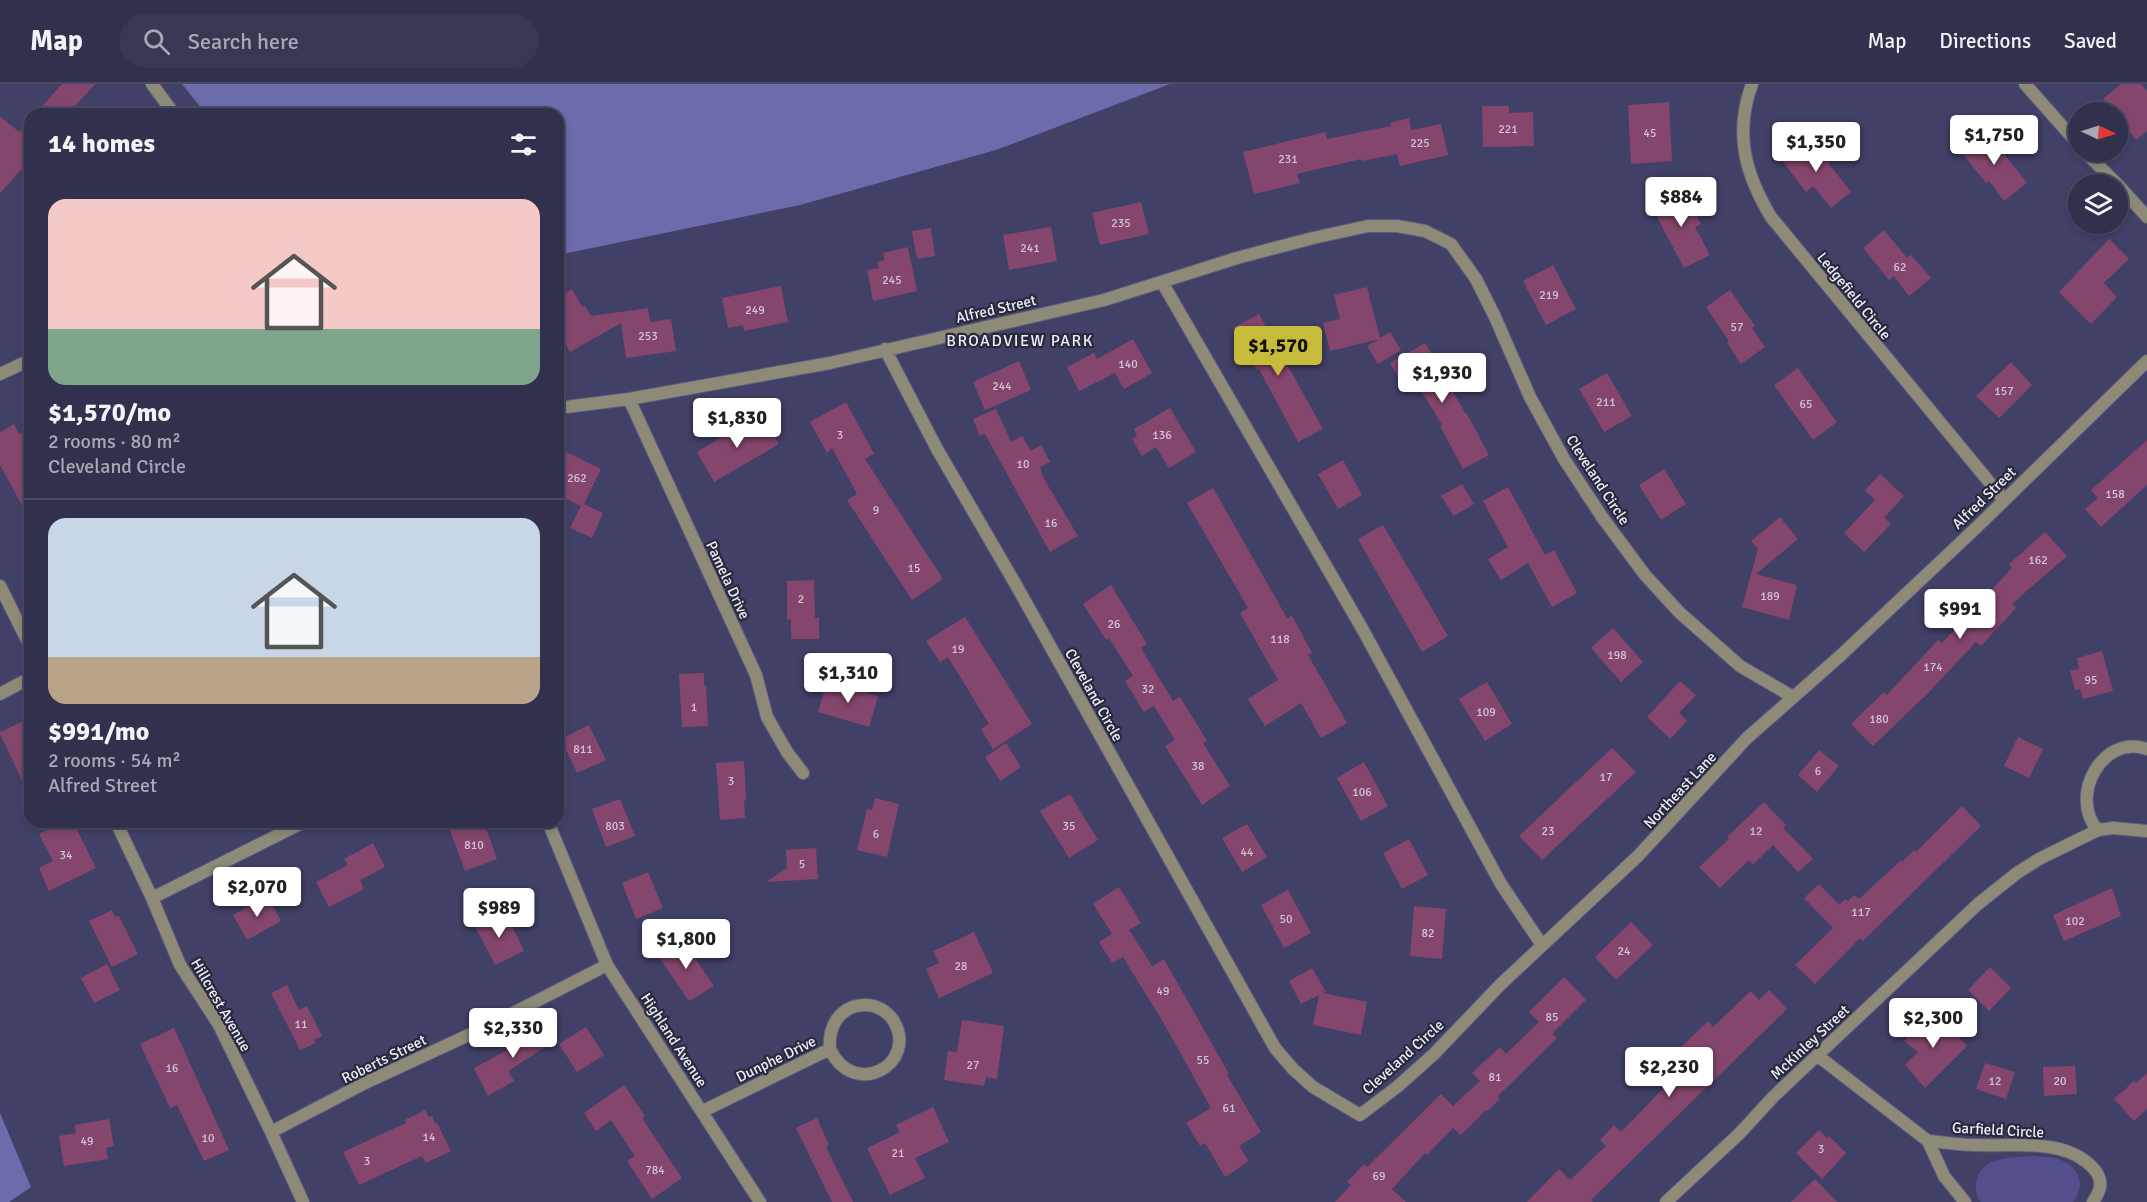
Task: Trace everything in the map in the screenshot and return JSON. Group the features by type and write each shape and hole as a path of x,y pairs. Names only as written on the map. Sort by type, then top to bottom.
{"street":[{"path":"152,84 170,108"},
{"name":"Ledgefield Circle","path":"1752,84 1745,107 1742,129 1745,152 1750,175 1771,218 2004,501"},
{"path":"2025,84 2068,133"},
{"path":"2095,162 2107,174"},
{"path":"2128,196 2147,217"},
{"name":"Alfred Street","path":"564,407 629,399 830,363 1104,300 1237,258 1368,226 1397,226 1425,231 1434,236"},
{"name":"Cleveland Circle","path":"1434,236 1450,244 1476,279 1530,397 1564,459 1602,517 1645,575 1679,612 1740,666 1793,697"},
{"path":"1162,282 1363,630 1501,884 1542,945"},
{"name":"Cleveland Circle","path":"885,349 937,449 1016,585 1261,1025 1275,1048 1307,1081 1360,1115 1397,1087 1434,1054 1542,945"},
{"name":"Alfred Street","path":"1840,656 2004,501 2147,361"},
{"path":"0,374 24,363"},
{"name":"Pamela Drive","path":"629,399 756,675 767,717 787,752 802,772"},
{"path":"0,586 24,633"},
{"name":"Northeast Lane","path":"1542,945 1638,856 1747,738 1840,656"},
{"path":"0,694 24,681"},
{"path":"2098,830 2089,817 2086,798 2091,779 2114,750 2131,747 2147,749"},
{"name":"Hillcrest Avenue","path":"119,828 180,965 219,1025 303,1202"},
{"path":"152,898 292,828"},
{"name":"Highland Avenue","path":"550,828 607,965 760,1202"},
{"name":"McKinley Street","path":"1666,1202 1977,904 2039,859 2098,830 2113,828 2147,831"},
{"name":"Roberts Street","path":"271,1132 365,1083 486,1027 607,965"},
{"name":"Dunphe Drive","path":"858,1005 881,1008 896,1025 899,1036 894,1059 886,1067 876,1072 865,1075 853,1073 843,1068 830,1049 829,1037 832,1026 838,1016 847,1009 858,1005"},
{"name":"Dunphe Drive","path":"703,1111 830,1049"},
{"path":"1818,1056 1928,1141 1944,1176 1965,1202"},
{"name":"Garfield Circle","path":"1928,1141 2048,1147 2070,1153 2081,1158 2100,1175 2102,1186 2093,1202"}],"shaded area":[{"path":"182,84 1170,84 996,150 800,205 564,254 564,108 201,108"},
{"path":"0,1113 31,1187 9,1202 0,1202"},
{"path":"2032,1156 2058,1159 2073,1168 2080,1184 2073,1202 1981,1202 1976,1187 1978,1175 1983,1168 1997,1160"}],"building":[{"path":"62,84 95,84 73,108 40,108"},
{"path":"2121,84 2141,84 2147,91 2147,131 2136,140 2128,130 2128,102 2106,102 2103,99"},
{"path":"1669,102 1672,161 1631,164 1628,105"},
{"path":"1482,106 1509,106 1509,113 1533,112 1534,146 1483,147"},
{"path":"0,116 19,132 24,126 24,167 0,193"},
{"path":"1409,118 1411,130 1441,124 1448,155 1400,166 1397,154 1362,161 1361,159 1297,174 1300,183 1254,194 1243,152 1325,132 1327,139 1391,126 1390,123"},
{"path":"1986,131 2027,183 2004,201 1989,181 1986,183 1961,152"},
{"path":"1808,137 1851,192 1831,208 1813,186 1806,192 1781,159"},
{"path":"1683,189 1701,224 1695,227 1710,255 1684,268 1651,206"},
{"path":"1141,202 1149,234 1100,245 1092,213"},
{"path":"1051,227 1057,261 1009,270 1003,235"},
{"path":"931,228 935,256 917,259 912,231"},
{"path":"1884,230 1907,258 1911,255 1931,278 1909,296 1894,276 1889,280 1863,248"},
{"path":"2109,239 2129,259 2104,283 2117,297 2091,324 2059,292"},
{"path":"908,247 917,291 873,301 867,270 879,268 877,262 885,260 883,253"},
{"path":"1553,265 1576,309 1546,325 1523,281"},
{"path":"781,286 788,322 744,331 743,325 728,328 722,298"},
{"path":"1367,287 1380,338 1390,332 1401,350 1378,364 1367,346 1379,339 1330,351 1323,323 1340,319 1334,295"},
{"path":"572,289 582,307 585,306 591,316 648,308 650,322 671,319 676,351 626,358 621,323 570,352 564,342 564,294"},
{"path":"1730,290 1755,326 1752,328 1765,347 1741,364 1727,343 1729,341 1706,307"},
{"path":"1259,314 1323,429 1298,442 1259,369 1257,370 1233,328"},
{"path":"1133,339 1152,373 1124,389 1115,373 1079,391 1067,367 1094,353 1097,359"},
{"path":"1425,343 1489,455 1463,469 1440,426 1442,425 1415,380 1404,387 1390,363"},
{"path":"1019,361 1031,390 985,410 973,382"},
{"path":"2011,362 2032,385 1999,418 1976,396"},
{"path":"1798,368 1837,422 1813,440 1774,385"},
{"path":"1607,373 1632,416 1604,432 1579,389"},
{"path":"846,402 874,454 865,459 943,579 912,600 847,500 857,494 832,448 827,453 810,422"},
{"path":"1170,408 1196,452 1169,468 1156,447 1142,456 1132,439 1137,436 1134,429"},
{"path":"996,409 1011,442 1022,436 1031,451 1041,445 1050,462 1040,467 1044,479 1078,536 1050,552 985,434 980,436 973,419"},
{"path":"765,420 779,444 714,482 697,452 745,423 749,430"},
{"path":"14,424 19,434 24,432 24,509 0,465 0,432"},
{"path":"2147,440 2147,485 2101,527 2085,509 2098,498 2091,490"},
{"path":"566,452 601,469 584,504 603,513 592,538 570,528 581,506 564,498 564,456"},
{"path":"1343,460 1362,495 1338,509 1318,474"},
{"path":"1664,469 1686,504 1661,520 1639,485"},
{"path":"1880,474 1904,496 1884,518 1891,524 1864,552 1844,533 1875,500 1865,490"},
{"path":"1462,484 1474,504 1454,516 1441,496"},
{"path":"1508,487 1545,555 1554,550 1577,593 1552,607 1528,563 1501,580 1488,559 1508,547 1483,501"},
{"path":"1213,488 1287,618 1292,616 1312,653 1308,655 1347,723 1321,738 1301,703 1265,726 1248,699 1278,680 1240,613 1248,608 1187,503"},
{"path":"1780,517 1798,539 1756,574 1797,585 1789,620 1742,607 1758,549 1751,541"},
{"path":"1383,525 1448,636 1422,652 1358,539"},
{"path":"2045,532 2067,556 2012,604 2016,608 1981,646 1976,642 1873,746 1851,724 1884,692 1887,695 1938,640 1942,643 2012,568 2009,564"},
{"path":"814,580 815,618 819,618 819,639 791,639 791,619 787,620 787,581"},
{"path":"1111,585 1147,644 1141,648 1173,701 1180,697 1207,741 1203,743 1230,786 1202,805 1165,746 1175,740 1154,706 1144,712 1125,681 1133,676 1109,638 1106,640 1083,604"},
{"path":"965,617 1032,724 993,749 981,729 989,724 948,657 940,662 926,641"},
{"path":"1613,628 1643,662 1621,682 1591,648"},
{"path":"2102,651 2113,691 2083,699 2080,689 2075,690 2070,671 2079,669 2077,658"},
{"path":"704,673 708,726 682,727 679,674"},
{"path":"1680,681 1696,695 1679,713 1687,721 1670,739 1647,717"},
{"path":"827,682 878,696 869,727 818,712"},
{"path":"1487,682 1512,724 1485,741 1459,699"},
{"path":"24,721 24,784 0,734"},
{"path":"589,725 606,760 577,773 564,745 564,738"},
{"path":"2018,737 2043,749 2029,778 2004,766"},
{"path":"1006,743 1021,767 1000,781 985,757"},
{"path":"1612,748 1636,772 1542,860 1519,836"},
{"path":"1819,750 1839,766 1817,792 1798,775"},
{"path":"744,761 745,818 720,820 716,763"},
{"path":"1364,762 1388,806 1361,821 1337,778"},
{"path":"1070,794 1098,840 1069,858 1040,811"},
{"path":"875,798 899,804 887,857 857,850 867,809 872,810"},
{"path":"620,799 635,836 606,847 592,809"},
{"path":"1764,802 1786,825 1783,828 1813,859 1798,872 1773,845 1753,865 1749,860 1720,888 1699,867"},
{"path":"1962,806 1981,826 1863,941 1860,938 1815,984 1795,965 1833,928 1804,898 1819,884 1839,905 1854,895 1859,899 1901,860 1902,862 1914,850 1916,852"},
{"path":"1247,824 1267,857 1242,872 1222,838"},
{"path":"51,828 76,828 96,868 49,891 39,868 53,861 39,834"},
{"path":"449,828 486,828 497,859 465,871"},
{"path":"1409,839 1428,875 1402,889 1383,853"},
{"path":"373,843 385,867 360,880 364,889 329,907 316,882 348,865 344,859"},
{"path":"816,848 818,879 766,882 787,868 786,850"},
{"path":"648,872 663,908 636,919 622,883"},
{"path":"1119,887 1141,923 1129,930 1152,966 1164,959 1261,1132 1239,1146 1249,1161 1225,1177 1205,1143 1200,1146 1186,1123 1211,1108 1163,1022 1123,957 1112,963 1099,942 1112,934 1093,904"},
{"path":"2112,888 2121,916 2064,941 2053,915"},
{"path":"1288,890 1311,933 1284,948 1261,905"},
{"path":"268,896 281,921 247,940 233,915"},
{"path":"1414,906 1446,909 1442,959 1410,956"},
{"path":"112,910 115,917 119,916 138,954 112,967 89,921"},
{"path":"495,913 503,928 511,924 524,951 495,965 474,924"},
{"path":"1631,922 1653,945 1616,980 1595,957"},
{"path":"974,932 993,973 939,998 926,969 939,963 933,951"},
{"path":"682,939 714,986 689,1001 658,956"},
{"path":"107,964 120,990 94,1003 81,978"},
{"path":"1990,967 2011,988 1989,1011 1968,990"},
{"path":"1312,968 1326,992 1323,993 1367,1002 1361,1035 1313,1025 1319,995 1301,1004 1289,981"},
{"path":"1564,977 1586,1000 1552,1034 1557,1038 1498,1096 1500,1099 1461,1135 1453,1128 1427,1155 1425,1153 1392,1189 1406,1202 1335,1202 1351,1185 1347,1182 1364,1164 1367,1167 1441,1094 1453,1106 1480,1081 1472,1073 1500,1047 1506,1054 1539,1022 1529,1012"},
{"path":"287,985 299,1010 307,1006 322,1036 314,1040 316,1043 300,1050 271,993"},
{"path":"1769,990 1787,1009 1591,1200 1593,1202 1527,1202 1559,1169 1570,1180 1606,1146 1600,1140 1614,1125 1621,1132 1689,1062 1678,1050 1708,1021 1713,1027 1751,991 1759,1000"},
{"path":"1934,1012 1967,1046 1925,1088 1905,1065 1918,1052 1904,1041"},
{"path":"962,1020 1004,1026 997,1079 986,1077 984,1086 944,1080 948,1051 957,1052"},
{"path":"545,1022 556,1040 508,1071 514,1081 488,1096 474,1068 524,1041 522,1037"},
{"path":"586,1027 604,1055 577,1072 559,1044"},
{"path":"174,1028 229,1150 204,1161 177,1105 170,1108 140,1044"},
{"path":"1985,1063 2015,1072 2006,1099 1976,1089"},
{"path":"2075,1066 2077,1094 2044,1096 2043,1067"},
{"path":"2147,1073 2147,1109 2134,1121 2114,1099"},
{"path":"624,1085 645,1116 642,1118 682,1178 652,1199 627,1161 635,1156 611,1120 596,1131 584,1113"},
{"path":"933,1107 949,1142 915,1158 925,1178 890,1195 867,1148 900,1132 896,1125"},
{"path":"425,1110 429,1117 432,1116 435,1124 437,1123 451,1151 426,1163 422,1156 359,1185 343,1152 406,1123 405,1120"},
{"path":"817,1118 829,1145 826,1147 853,1202 832,1202 796,1128"},
{"path":"109,1119 114,1146 106,1148 108,1159 64,1166 59,1136 76,1133 75,1125"},
{"path":"1819,1130 1827,1138 1829,1136 1846,1153 1822,1179 1796,1153"},
{"path":"1815,1179 1837,1202 1791,1202"}],"district":[{"name":"BROADVIEW PARK","path":"1020,341"}]}
